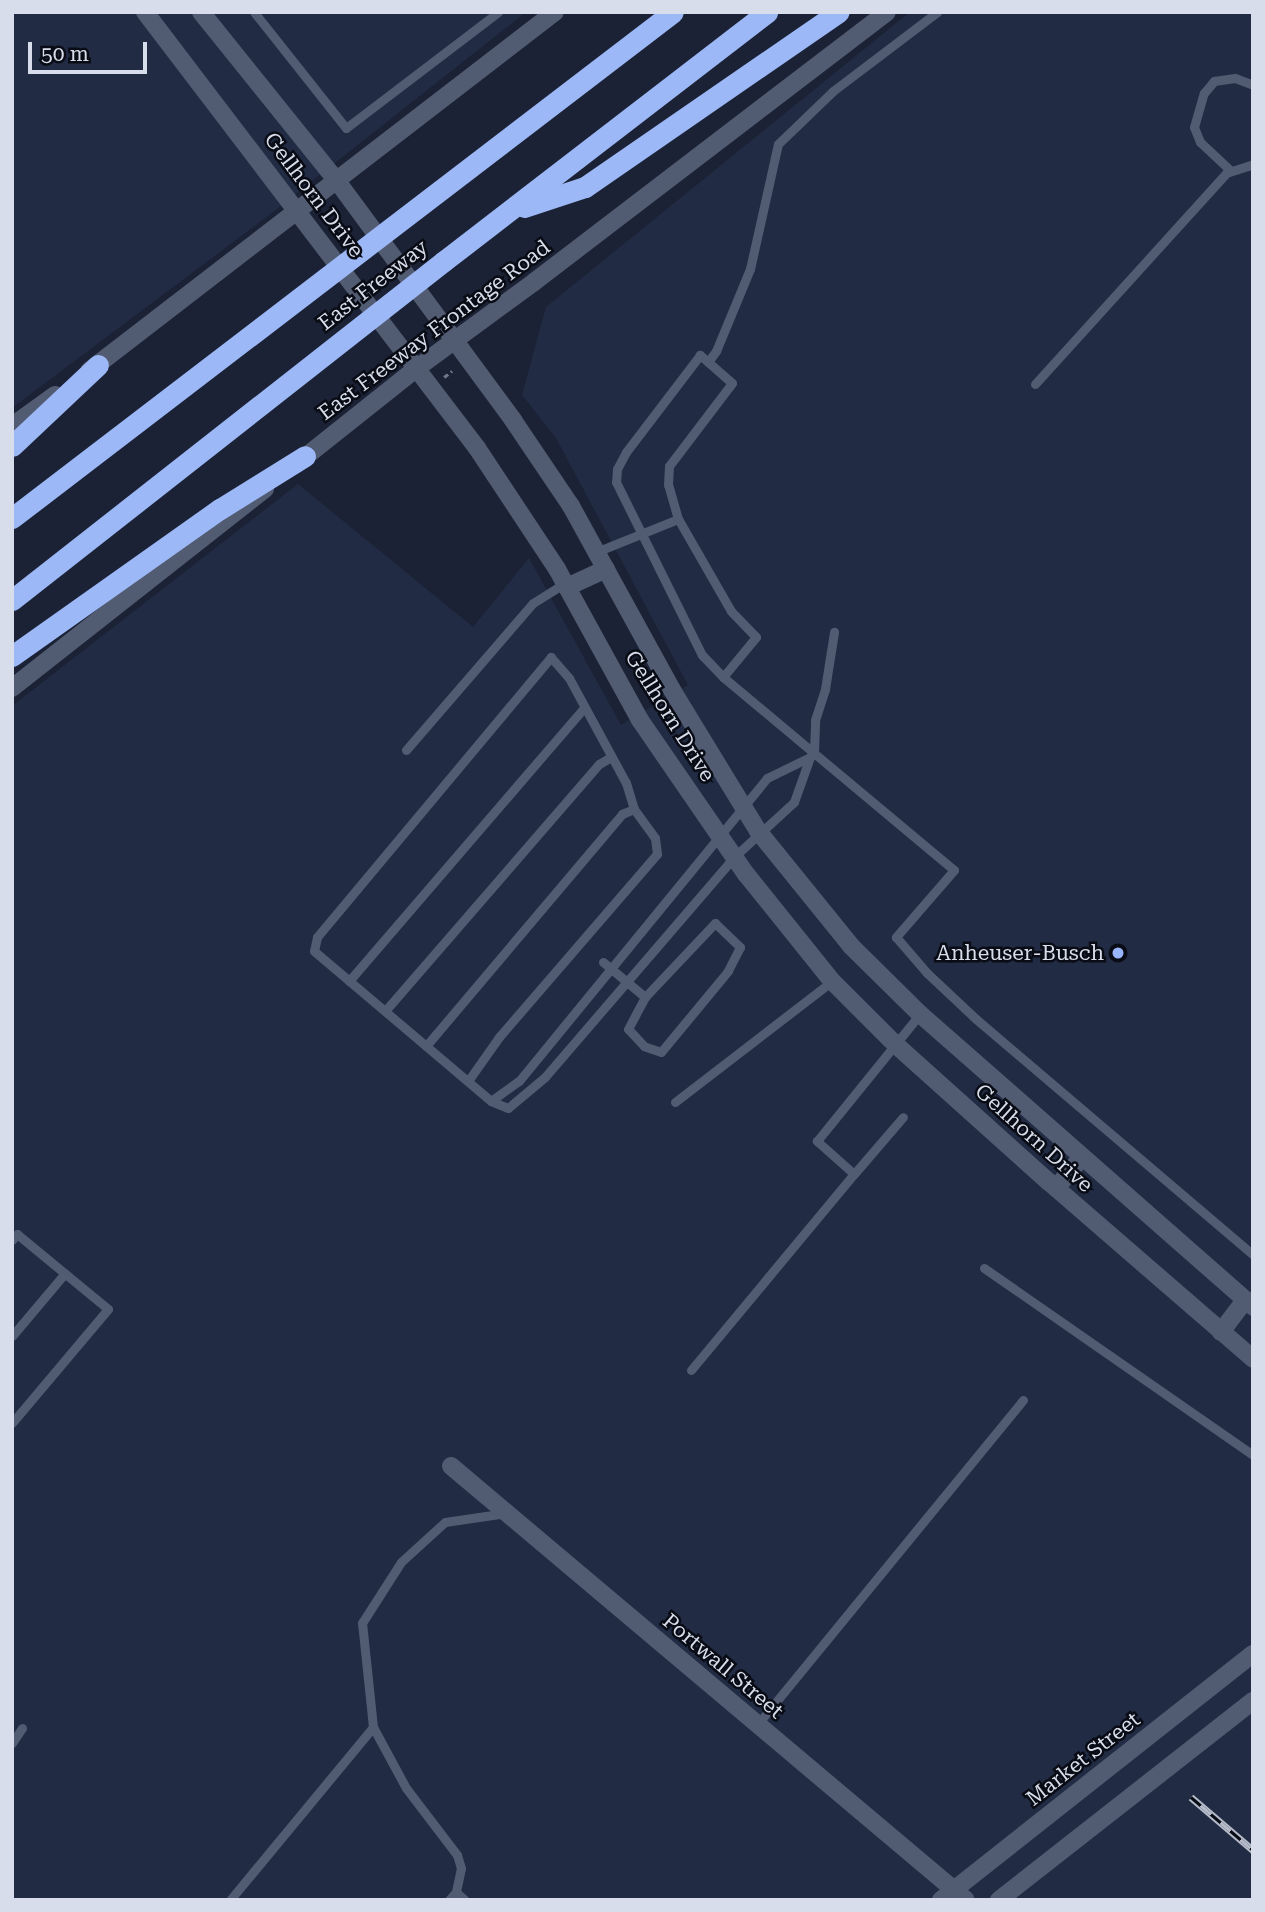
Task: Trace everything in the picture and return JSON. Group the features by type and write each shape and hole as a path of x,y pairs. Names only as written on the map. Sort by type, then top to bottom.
{"highway":[{"path":"577,85 662,12"},
{"name":"East Freeway","path":"12,518 673,12"},
{"name":"East Freeway","path":"12,600 767,12"},
{"path":"508,212 585,187 838,12"},
{"path":"12,446 98,365"},
{"path":"12,656 220,509 305,456"}],"main road":[{"name":"Gellhorn Drive","path":"145,12 477,448 566,585 640,720 734,856 832,981 895,1044 1253,1359"},
{"name":"Gellhorn Drive","path":"201,12 337,181 542,463 571,506 672,690 743,808 758,831 851,946 920,1014 1249,1304"},
{"path":"12,426 98,365 555,12"},
{"name":"East Freeway Frontage Road","path":"12,688 416,368 887,12"},
{"path":"566,585 606,569"},
{"path":"1056,1188 1081,1158"},
{"path":"1221,1332 1249,1304"},
{"name":"Portwall Street","path":"451,1466 757,1725 953,1896"},
{"name":"Market Street","path":"953,1896 1253,1654"},
{"path":"999,1900 1253,1701"}],"lane":[{"path":"254,12 346,128 498,12"},
{"path":"708,362 716,351 750,270 778,144 833,91 937,12"},
{"path":"1231,171 1200,142 1194,127 1204,93 1214,80 1235,78 1253,85"},
{"path":"1035,384 1231,171 1253,164"},
{"path":"723,677 756,637 731,611 678,519 667,485 669,466 732,383 700,355 626,452 617,469 616,482 702,655 723,677 813,754 954,870 896,937 904,946 976,1019 1253,1255"},
{"path":"596,552 678,519"},
{"path":"406,750 533,603 566,585"},
{"path":"468,1081 499,1037 657,855 655,838 634,809 626,783 569,678 551,657 317,937 314,951 491,1101 508,1108 545,1076 734,856 758,831 772,824 794,802 813,754 814,720 825,689 834,632"},
{"path":"349,981 584,708"},
{"path":"491,1101 519,1081 606,965 720,836 767,778 813,754"},
{"path":"385,1012 599,764 611,757"},
{"path":"426,1046 622,814 634,809"},
{"path":"715,923 740,947 728,971 661,1052 644,1046 628,1029 645,998 715,923"},
{"path":"606,965 645,998"},
{"path":"675,1102 832,981"},
{"path":"854,1174 817,1141 920,1014"},
{"path":"691,1370 903,1117"},
{"path":"12,1240 17,1234 107,1309 12,1423"},
{"path":"984,1268 1253,1455"},
{"path":"12,1336 65,1273"},
{"path":"757,1725 1023,1400"},
{"path":"465,1900 453,1896 461,1868 457,1855 405,1788 373,1727 362,1623 401,1562 445,1522 506,1513"},
{"path":"230,1900 373,1727"},
{"path":"12,1743 22,1728"}],"path":[{"path":"441,379 452,371"}],"shaded area":[{"path":"12,12 526,12 264,219 12,408"},
{"path":"910,12 1253,12 1253,1900 12,1900 12,706 298,484 473,627 529,558 621,725 688,685 556,438 522,395 546,307"}],"railway":[{"path":"1191,1797 1253,1850"}],"place":[{"name":"Anheuser-Busch","path":"1118,953"}]}
